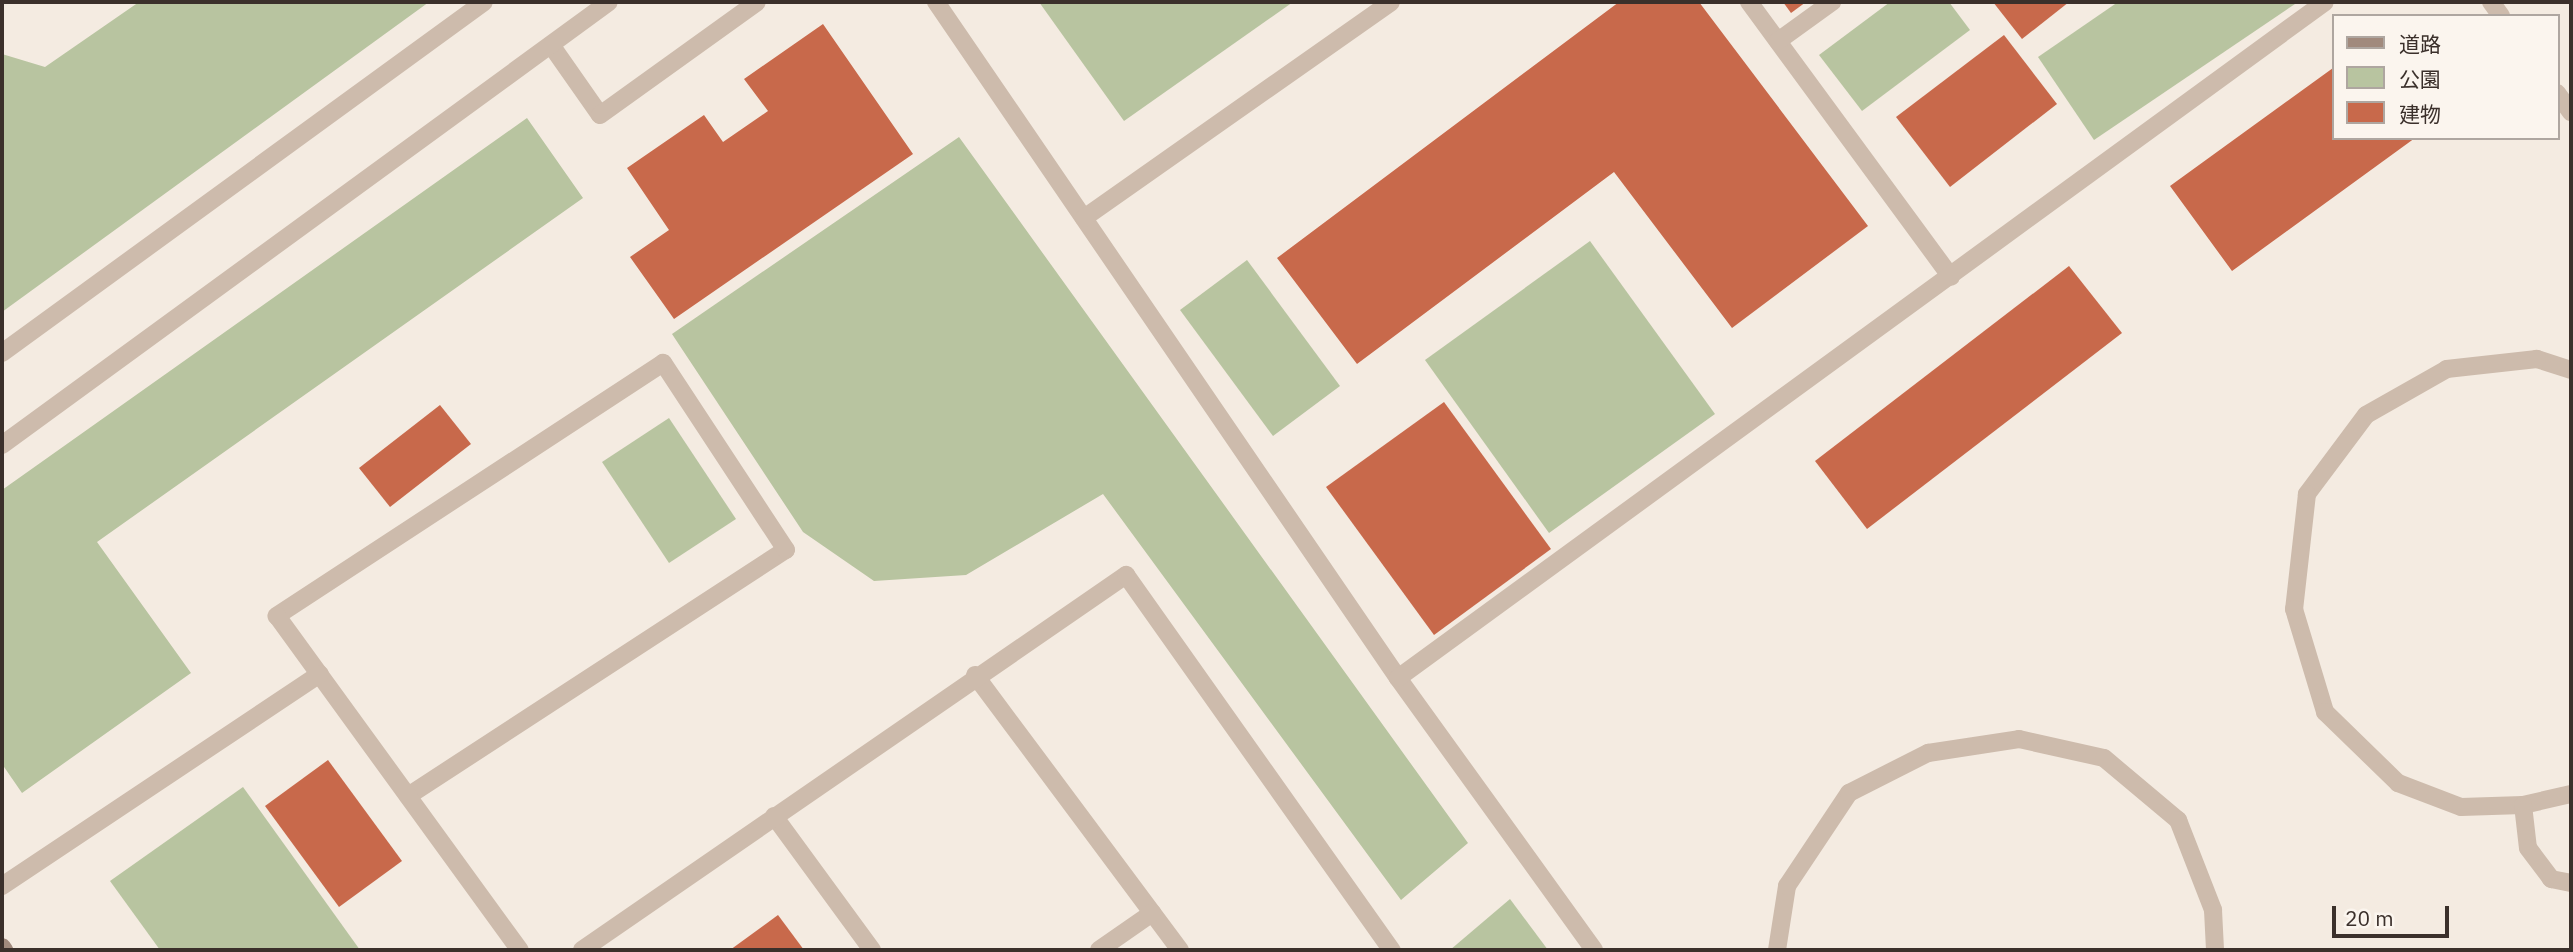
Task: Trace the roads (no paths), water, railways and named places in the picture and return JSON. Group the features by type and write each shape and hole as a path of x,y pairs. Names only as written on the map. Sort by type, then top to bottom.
{"lane":[{"path":"2,353 484,2"},
{"path":"2,445 609,2"},
{"path":"551,45 600,115 757,2"},
{"path":"936,2 1398,678 1594,950"},
{"path":"1084,218 1391,2"},
{"path":"1749,2 1951,277"},
{"path":"1778,41 1832,2"},
{"path":"1398,678 2325,2"},
{"path":"2559,96 2571,112"},
{"path":"2571,370 2536,359 2447,369 2366,415 2307,494 2294,610 2325,712 2398,783 2461,807 2523,805 2571,794"},
{"path":"408,796 786,550 663,363 277,616 520,950"},
{"path":"582,950 975,675 1126,575 1392,950"},
{"path":"2,886 320,674"},
{"path":"975,675 1180,950"},
{"path":"1777,950 1787,886 1849,793 1928,753 2019,739 2104,758 2178,820 2213,910 2215,950"},
{"path":"2523,805 2528,848 2551,879 2571,883"},
{"path":"774,816 872,950"},
{"path":"1099,950 1152,913"}]}
